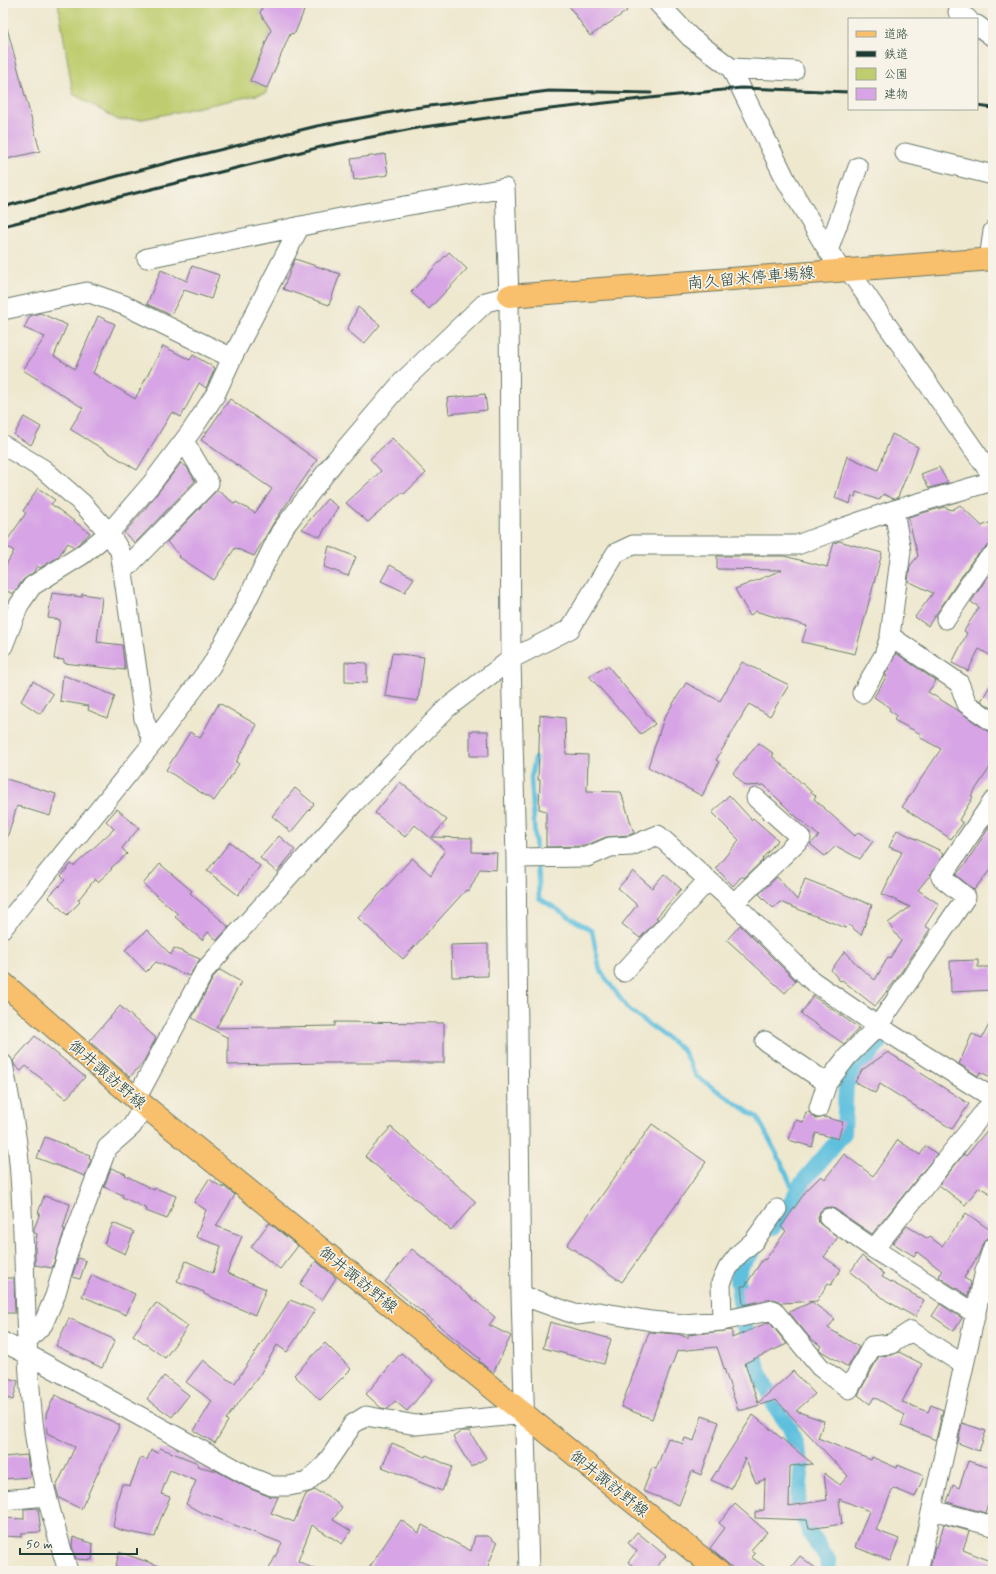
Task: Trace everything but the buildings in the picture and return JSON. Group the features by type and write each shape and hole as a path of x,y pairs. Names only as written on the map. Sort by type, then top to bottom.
{"main road":[{"name":"南久留米停車場線","path":"509,296 991,259"},
{"name":"御井諏訪野線","path":"3,983 140,1102 718,1571"}],"street":[{"path":"658,3 690,37 731,68 786,180 828,251 844,270 993,477"},
{"path":"978,26 993,37"},
{"path":"731,68 794,71"},
{"path":"905,153 993,175"},
{"path":"828,251 858,167"},
{"path":"147,258 300,226 505,188 509,296 511,659 516,858 521,1296 529,1571"},
{"path":"3,646 19,605 32,586 82,555 109,533 152,483 184,440 214,395 300,226"},
{"path":"991,259 993,231"},
{"path":"3,310 87,292 124,305 232,358"},
{"path":"3,928 153,743 211,666 243,608 281,530 334,462 403,382 486,302 509,296"},
{"path":"123,567 129,565 209,483 184,440"},
{"path":"3,445 43,469 83,504 109,533 120,551 144,719 153,743"},
{"path":"27,1348 43,1324 55,1296 68,1252 107,1148 132,1126 140,1102 204,970 355,802 447,708 511,659 570,629 616,553 633,545 798,545 894,510 993,481"},
{"path":"862,693 884,655 890,636 901,551 894,510"},
{"path":"946,619 982,564 993,555"},
{"path":"890,636 959,683 968,704 993,722"},
{"path":"734,904 801,838 756,798"},
{"path":"819,1108 827,1083 847,1057 878,1026 966,897 941,877 993,801"},
{"path":"516,858 588,857 610,847 631,846 658,835 734,904 811,980 878,1026 993,1098"},
{"path":"624,972 708,880"},
{"path":"765,1041 827,1083"},
{"path":"3,1064 13,1120 20,1174 27,1348 34,1429 40,1470 68,1571"},
{"path":"874,1249 993,1101"},
{"path":"722,1322 721,1283 728,1268 739,1254 754,1241 777,1209"},
{"path":"829,1218 874,1249 976,1314"},
{"path":"918,1571 985,1271 993,1248"},
{"path":"521,1296 577,1315 599,1312 677,1324 722,1322 773,1310 820,1367 849,1389 872,1346 891,1344 911,1331 964,1365"},
{"path":"3,1342 27,1348 250,1477 272,1486 290,1486 307,1482 325,1465 353,1424 366,1416 416,1425 525,1414"},
{"path":"3,1500 47,1496"},
{"path":"932,1510 993,1526"}],"green space":[{"path":"58,3 264,3 260,13 271,30 250,81 267,88 266,93 143,119 118,120 73,94"}],"waterway":[{"path":"535,758 531,778 536,854"},
{"path":"537,861 539,898 592,931 600,970 628,1009 682,1049 696,1076 758,1118 781,1162 795,1194"},
{"path":"773,1227 787,1209 801,1184 844,1133 846,1084 879,1043"},
{"path":"753,1252 742,1263 737,1278 743,1324 763,1381 774,1405 790,1428 802,1464 798,1503 810,1533 828,1560 829,1571"}],"railway":[{"path":"3,226 321,147 417,128 550,109 741,88 848,92"},
{"path":"3,207 174,161 317,126 414,108 549,91 651,93"},
{"path":"978,106 993,108"}]}
